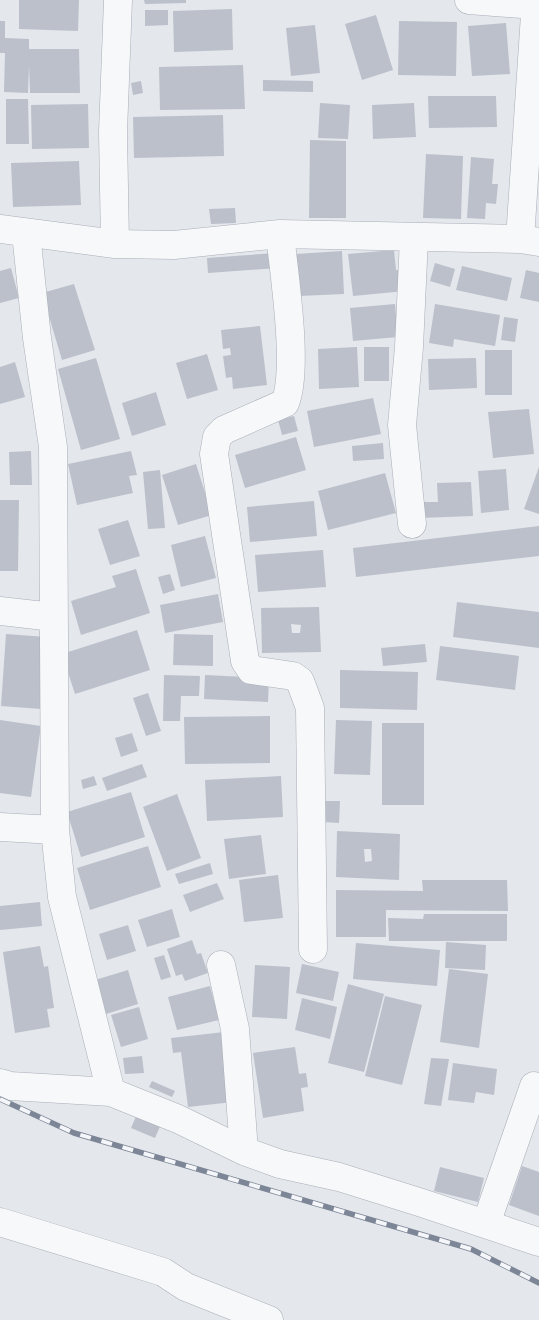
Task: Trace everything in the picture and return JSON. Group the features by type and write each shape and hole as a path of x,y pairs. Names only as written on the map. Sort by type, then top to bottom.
{"street":[{"path":"115,244 113,132 118,0"},
{"path":"111,1092 62,897 55,830 53,447 37,338 13,231 115,244 174,245 280,234 530,241 535,3 469,0"},
{"path":"280,234 288,320 291,390 285,403 224,430 217,437 214,454 245,661 251,670 293,676 300,681 310,708 313,949"},
{"path":"412,524 402,425 410,347 414,238"},
{"path":"0,611 53,617"},
{"path":"0,827 55,830"},
{"path":"221,965 235,1029 244,1151"},
{"path":"0,1083 10,1086 111,1092 178,1120 244,1151 280,1164 384,1191 539,1242"},
{"path":"486,1224 534,1086"},
{"path":"0,1222 163,1272 186,1287 269,1320"}],"building":[{"path":"19,0 79,0 78,31 19,29"},
{"path":"144,0 186,0 186,3 145,4"},
{"path":"232,9 233,50 174,52 173,11"},
{"path":"145,10 168,10 168,25 145,26"},
{"path":"376,15 393,70 362,80 345,24"},
{"path":"0,21 5,21 5,38 29,39 29,49 79,49 80,93 30,93 29,65 28,93 4,92 5,53 0,53"},
{"path":"399,21 457,22 456,76 398,75"},
{"path":"506,23 510,74 472,76 468,26"},
{"path":"315,25 320,73 291,76 286,28"},
{"path":"243,65 245,109 160,110 159,67"},
{"path":"263,80 313,81 313,92 263,91"},
{"path":"141,81 143,93 133,95 131,83"},
{"path":"428,96 496,96 497,127 429,128"},
{"path":"6,99 28,99 29,144 6,144"},
{"path":"320,103 350,105 348,139 318,138"},
{"path":"414,103 416,137 373,139 372,105"},
{"path":"88,104 89,148 32,149 31,105"},
{"path":"223,115 224,156 134,158 133,117"},
{"path":"310,140 346,141 346,218 309,218"},
{"path":"426,154 463,156 461,219 423,218"},
{"path":"471,157 494,159 492,184 498,184 496,204 486,203 485,219 467,218"},
{"path":"79,161 81,205 13,207 11,163"},
{"path":"235,208 236,223 211,224 209,209"},
{"path":"394,250 396,270 402,270 405,291 353,296 348,254"},
{"path":"342,251 344,294 299,296 296,254"},
{"path":"276,253 277,268 208,273 207,258"},
{"path":"435,263 455,269 450,287 430,281"},
{"path":"462,266 512,278 507,301 456,290"},
{"path":"11,268 19,298 0,303 0,271"},
{"path":"526,270 539,273 539,302 520,298"},
{"path":"74,284 95,350 62,360 42,293"},
{"path":"395,304 398,337 353,341 350,308"},
{"path":"435,304 500,315 495,346 454,339 453,347 429,343"},
{"path":"504,317 518,319 515,342 501,340"},
{"path":"260,326 267,385 233,389 232,377 226,378 223,356 231,355 230,348 223,349 221,330"},
{"path":"357,347 359,387 319,389 318,349"},
{"path":"364,347 389,347 389,381 364,381"},
{"path":"485,350 512,350 512,395 485,395"},
{"path":"207,354 218,390 187,399 176,363"},
{"path":"96,358 120,439 81,450 58,369"},
{"path":"476,358 477,388 429,390 428,359"},
{"path":"15,362 25,397 0,404 0,367"},
{"path":"156,392 166,425 132,436 122,403"},
{"path":"373,398 381,434 314,447 307,411"},
{"path":"529,409 534,454 493,458 488,412"},
{"path":"294,416 298,431 282,435 278,420"},
{"path":"296,437 306,470 245,488 235,455"},
{"path":"383,443 384,459 353,461 352,446"},
{"path":"31,451 32,485 10,485 9,452"},
{"path":"131,451 137,475 129,476 133,493 77,505 68,464"},
{"path":"196,464 212,515 178,525 162,475"},
{"path":"539,467 539,514 524,509"},
{"path":"506,469 509,510 481,513 478,471"},
{"path":"160,470 165,528 148,529 143,472"},
{"path":"385,473 396,513 328,530 318,491"},
{"path":"471,482 473,516 420,518 419,502 438,502 437,483"},
{"path":"0,500 19,500 18,571 0,571"},
{"path":"314,501 317,536 250,542 247,507"},
{"path":"128,520 140,556 110,565 98,529"},
{"path":"539,526 539,556 356,577 353,548"},
{"path":"205,536 216,578 181,587 171,545"},
{"path":"323,550 326,587 258,592 255,555"},
{"path":"136,569 150,613 81,635 71,601 116,587 112,576"},
{"path":"170,574 175,590 163,594 158,577"},
{"path":"218,594 223,622 165,633 160,605"},
{"path":"457,602 539,612 539,648 453,637"},
{"path":"319,607 321,652 262,653 261,608","holes":["291,624 301,625 300,633 292,633"]},
{"path":"137,630 150,670 75,694 62,654"},
{"path":"6,634 46,637 41,709 1,706"},
{"path":"174,634 213,635 213,666 173,665"},
{"path":"425,644 427,662 383,666 381,648"},
{"path":"440,646 519,656 515,690 436,680"},
{"path":"340,670 418,672 417,710 340,708"},
{"path":"164,675 200,676 199,696 181,696 180,721 163,721"},
{"path":"205,675 269,678 268,702 204,699"},
{"path":"148,693 161,731 146,736 133,698"},
{"path":"270,716 270,763 185,764 184,717"},
{"path":"0,720 41,726 31,797 0,793"},
{"path":"336,720 372,721 370,775 334,774"},
{"path":"382,723 424,723 424,805 382,805"},
{"path":"132,733 138,751 121,757 115,738"},
{"path":"142,764 147,777 107,791 102,778"},
{"path":"94,776 97,785 83,789 81,780"},
{"path":"281,776 283,817 207,821 205,780"},
{"path":"131,792 145,837 81,857 67,812"},
{"path":"177,794 201,858 167,871 143,807"},
{"path":"323,801 340,801 339,823 323,822"},
{"path":"337,831 400,834 399,880 336,877","holes":["364,849 371,849 372,861 365,862"]},
{"path":"261,835 266,874 229,879 224,839"},
{"path":"148,846 161,887 90,910 77,868"},
{"path":"210,863 213,874 179,884 175,874"},
{"path":"278,875 283,918 244,922 239,880"},
{"path":"422,880 507,880 508,911 386,910 386,937 336,937 336,890 423,891"},
{"path":"217,883 224,899 190,912 183,895"},
{"path":"40,902 42,926 0,930 0,906"},
{"path":"172,909 180,937 147,947 138,920"},
{"path":"424,914 507,914 507,941 389,941 388,918 423,919"},
{"path":"128,925 136,951 107,960 99,934"},
{"path":"192,940 197,954 201,953 208,973 185,981 182,974 176,976 167,949"},
{"path":"446,942 486,945 485,970 445,968"},
{"path":"356,943 440,950 437,986 353,979"},
{"path":"40,946 44,967 48,966 54,1008 47,1009 50,1027 15,1033 3,952"},
{"path":"164,955 171,977 161,980 154,958"},
{"path":"302,964 339,972 333,1001 296,993"},
{"path":"255,965 290,967 287,1019 252,1017"},
{"path":"449,969 488,974 479,1048 440,1042"},
{"path":"128,970 138,1004 106,1014 95,980"},
{"path":"348,984 384,994 364,1072 328,1063"},
{"path":"210,986 219,1020 177,1030 168,997"},
{"path":"385,996 422,1005 402,1085 365,1076"},
{"path":"302,998 337,1007 330,1039 295,1030"},
{"path":"139,1007 148,1039 121,1047 111,1015"},
{"path":"224,1032 233,1102 188,1107 181,1052 173,1053 171,1038"},
{"path":"295,1047 299,1074 306,1073 308,1087 301,1088 304,1111 263,1118 253,1053"},
{"path":"142,1056 144,1073 125,1074 123,1058"},
{"path":"431,1058 449,1059 441,1106 424,1104"},
{"path":"453,1063 497,1069 494,1095 476,1092 474,1103 448,1100"},
{"path":"152,1081 175,1091 172,1097 149,1087"},
{"path":"137,1114 161,1124 155,1138 131,1128"},
{"path":"522,1166 539,1172 539,1216 509,1205"},
{"path":"440,1167 484,1178 478,1202 434,1191"}],"railway":[{"path":"0,1099 74,1133 471,1249 539,1283"}]}
